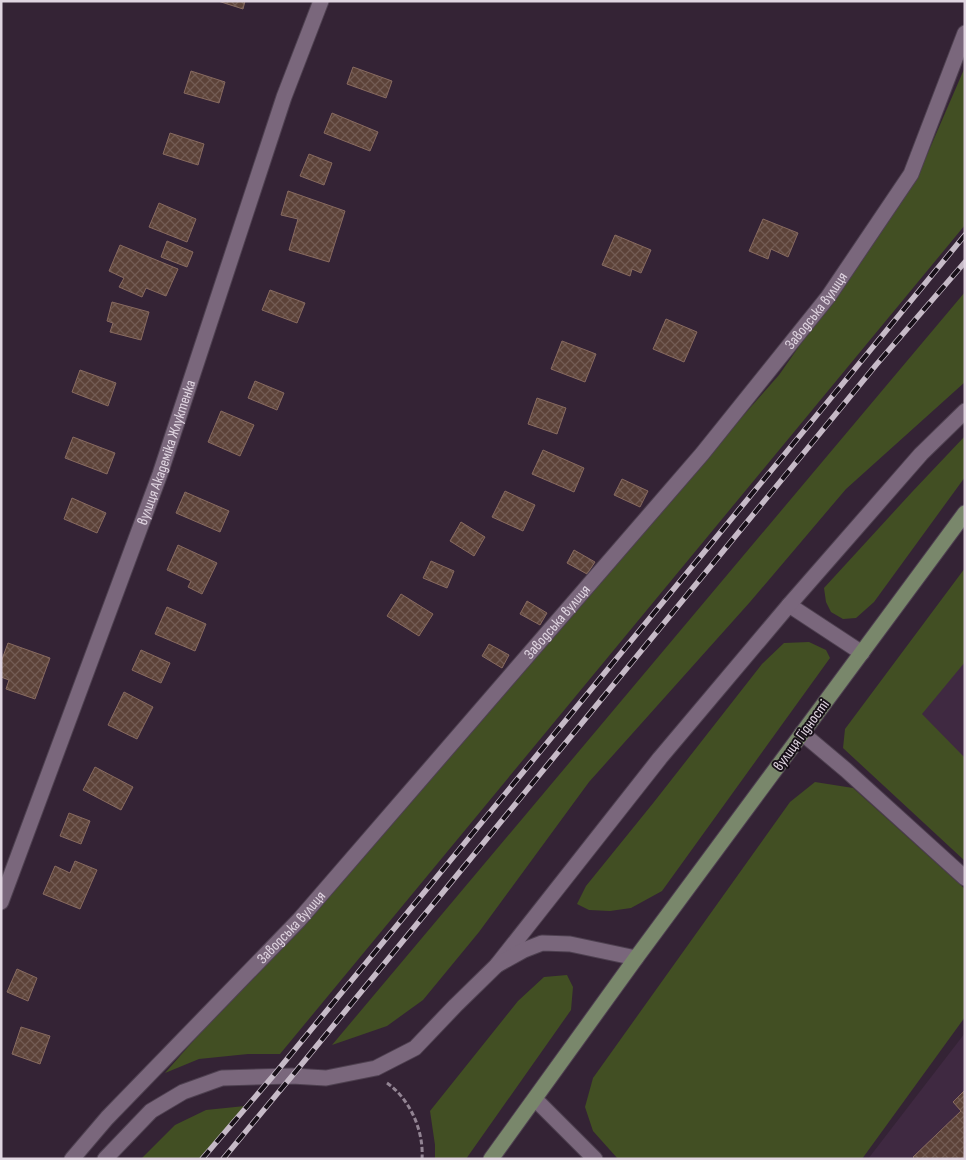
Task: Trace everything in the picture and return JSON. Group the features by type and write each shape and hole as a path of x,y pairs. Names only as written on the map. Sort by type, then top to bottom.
{"main road":[{"name":"вулиця Гідності","path":"491,1159 636,958 965,513"}],"street":[{"name":"вулиця Академіка Жлуктенка","path":"1,902 160,474 284,97 321,1"},
{"name":"Заводська вулиця","path":"72,1159 107,1118 299,920 702,454 828,297 911,174 965,33"},
{"path":"105,1159 152,1111 183,1092 222,1078 292,1076 326,1078 376,1068 415,1048 497,965 660,758 789,605 920,454 965,411"},
{"path":"789,605 862,653"},
{"path":"802,733 846,770 965,878"},
{"path":"497,965 524,950 542,943 570,944 636,958"},
{"path":"535,1099 595,1159"}],"path":[{"path":"368,1070 390,1085 403,1097 419,1131 422,1159"}],"shaded area":[{"path":"965,638 965,764 903,713"},
{"path":"965,1033 965,1159 868,1159"}],"green space":[{"path":"965,67 965,225 280,1054 248,1054 199,1059 165,1073 779,375 917,178"},
{"path":"965,292 965,382 846,489 750,602 589,782 479,932 423,1000 387,1026 332,1045"},
{"path":"965,436 965,477 874,602 856,618 843,619 831,612 826,602 824,588"},
{"path":"965,568 965,662 922,714 965,758 965,861 843,748 845,729"},
{"path":"809,642 826,650 830,658 662,891 631,908 610,911 589,910 577,904 586,886 762,664 784,643"},
{"path":"815,782 853,788 965,889 965,1017 862,1159 618,1159 593,1131 585,1107 593,1078 790,802"},
{"path":"567,975 573,987 571,1010 466,1159 435,1159 430,1111 518,1001 544,977"},
{"path":"245,1106 199,1159 141,1159 175,1125 206,1110"}],"building":[{"path":"218,1 245,1 243,9"},
{"path":"353,67 392,81 386,98 347,84"},
{"path":"191,71 225,82 219,103 184,93"},
{"path":"332,113 378,132 370,151 324,133"},
{"path":"170,133 204,144 198,165 163,154"},
{"path":"309,154 332,163 324,185 300,176"},
{"path":"288,191 345,211 329,262 289,250 298,219 281,215"},
{"path":"159,203 196,219 187,242 149,227"},
{"path":"763,219 798,233 788,257 771,249 768,259 749,251"},
{"path":"615,235 651,250 641,273 632,269 630,276 602,265"},
{"path":"167,241 193,252 187,267 161,257"},
{"path":"120,245 178,269 166,296 146,288 142,297 119,287 124,278 109,271"},
{"path":"270,290 305,303 297,323 262,310"},
{"path":"112,302 149,312 141,340 110,332 113,323 107,321"},
{"path":"666,319 697,332 684,362 653,349"},
{"path":"562,341 596,354 585,382 551,369"},
{"path":"80,370 116,383 108,406 72,392"},
{"path":"255,381 284,393 277,410 248,398"},
{"path":"537,398 566,408 557,434 528,424"},
{"path":"221,411 254,425 240,456 208,442"},
{"path":"73,437 115,453 107,474 65,458"},
{"path":"543,450 584,468 574,492 532,474"},
{"path":"622,479 648,491 640,507 614,495"},
{"path":"505,491 535,505 523,531 492,517"},
{"path":"185,492 229,511 220,532 176,513"},
{"path":"72,498 106,513 97,533 64,519"},
{"path":"461,522 485,537 474,556 450,541"},
{"path":"178,545 217,563 202,594 188,587 191,581 167,570"},
{"path":"574,550 595,562 587,574 567,563"},
{"path":"431,561 454,571 447,588 423,578"},
{"path":"401,594 433,614 419,636 387,616"},
{"path":"527,601 547,613 540,625 520,614"},
{"path":"167,607 206,624 195,651 155,634"},
{"path":"8,643 50,658 35,699 6,689 9,680 1,677 1,662"},
{"path":"489,644 509,655 502,668 482,656"},
{"path":"141,650 170,663 161,683 132,670"},
{"path":"124,692 153,707 137,739 108,725"},
{"path":"95,767 133,787 121,810 83,790"},
{"path":"69,813 90,821 81,844 60,836"},
{"path":"75,861 97,870 80,909 43,894 55,866 70,873"},
{"path":"17,969 37,978 28,1001 7,992"},
{"path":"21,1027 50,1036 40,1064 12,1054"},
{"path":"965,1090 965,1159 915,1159 913,1157 961,1111 953,1102"}],"railway":[{"path":"202,1159 273,1076 965,235"},
{"path":"223,1159 876,365 965,262"}]}
